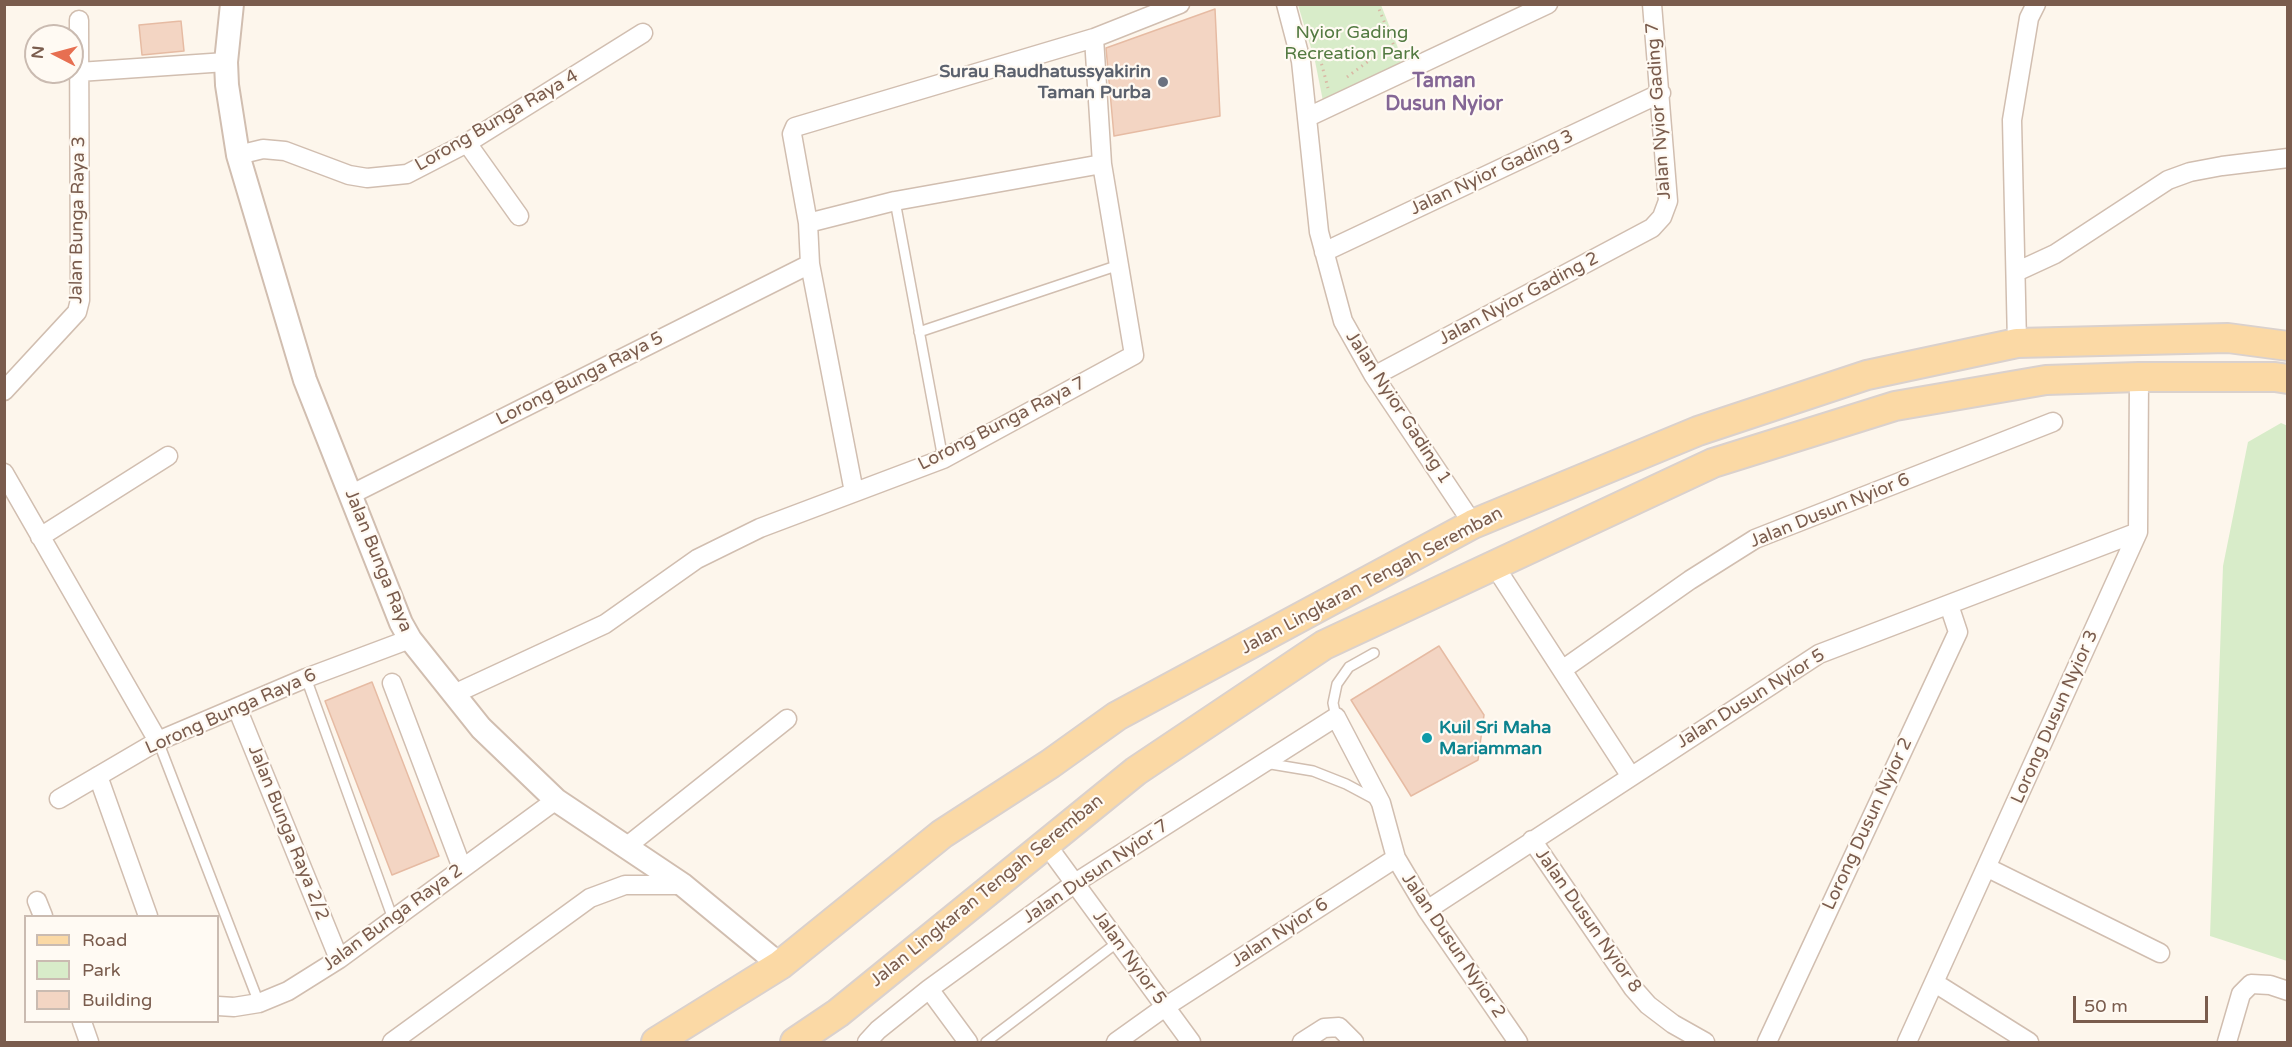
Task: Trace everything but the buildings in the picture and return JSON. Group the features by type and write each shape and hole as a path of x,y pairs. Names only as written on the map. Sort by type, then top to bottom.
{"main road":[{"name":"Jalan Lingkaran Tengah Seremban","path":"656,1042 780,965 942,834 1050,764 1117,716 1473,524 1720,423 1867,375 2017,343 2228,338 2288,346"},
{"name":"Jalan Lingkaran Tengah Seremban","path":"795,1042 838,1013 1136,771 1323,645 1713,463 1895,406 2046,380 2139,376 2288,379"}],"street":[{"name":"Jalan Bunga Raya","path":"232,4 226,62 231,122 237,155 305,380 401,623 410,639 481,728 556,800 683,885 780,965"},
{"path":"854,492 810,264 808,223 792,134 795,127 1094,38 1180,4"},
{"name":"Jalan Nyior Gading 1","path":"1286,4 1301,61 1319,232 1343,321 1374,376 1473,524"},
{"path":"1308,117 1548,4"},
{"name":"Jalan Nyior Gading 7","path":"1652,4 1668,201 1662,218"},
{"path":"2017,343 2012,120 2029,18 2036,4"},
{"name":"Jalan Bunga Raya 3","path":"80,20 80,24"},
{"name":"Lorong Bunga Raya 4","path":"237,155 263,149 285,151 349,175 367,178 407,174 467,143 643,33"},
{"name":"Lorong Bunga Raya 7","path":"454,694 605,624 697,559 760,528 943,459 1134,355 1102,164 1094,38"},
{"path":"84,72 226,62"},
{"name":"Jalan Bunga Raya 3","path":"4,391 77,312 80,300 79,84"},
{"name":"Jalan Nyior Gading 3","path":"1324,252 1660,93"},
{"path":"467,143 519,216"},
{"path":"2016,272 2055,254 2168,180 2190,172 2222,165 2288,158"},
{"path":"808,223 895,201 1102,164"},
{"name":"Jalan Nyior Gading 2","path":"1374,376 1652,228 1662,218"},
{"name":"Lorong Bunga Raya 5","path":"350,495 810,264"},
{"name":"Lorong Dusun Nyior 3","path":"1907,1042 1988,868 2138,532 2139,376"},
{"name":"Jalan Dusun Nyior 6","path":"1562,669 1690,580 1755,539 2053,422"},
{"path":"40,537 168,456"},
{"path":"4,473 158,741"},
{"name":"Jalan Dusun Nyior 5","path":"1427,910 1630,775 1819,654 2138,532"},
{"path":"1494,565 1630,775"},
{"name":"Lorong Dusun Nyior 2","path":"1767,1042 1958,632 1949,605"},
{"name":"Lorong Bunga Raya 6","path":"59,799 158,741 306,678 410,639"},
{"path":"392,683 462,868"},
{"name":"Jalan Bunga Raya 2/2","path":"237,708 339,959"},
{"name":"Jalan Dusun Nyior 7","path":"867,1042 878,1030 929,990 1075,883 1336,717"},
{"name":"Jalan Dusun Nyior 2","path":"1336,717 1381,803 1396,858 1427,910 1518,1042"},
{"path":"626,847 787,719"},
{"path":"98,776 148,915"},
{"name":"Jalan Bunga Raya 2","path":"219,1006 234,1007 259,1003 288,991 339,959 556,800"},
{"name":"Jalan Dusun Nyior 8","path":"1532,840 1633,988 1648,1005 1665,1018 1705,1042"},
{"name":"Jalan Nyior 5","path":"1046,844 1191,1042"},
{"name":"Jalan Nyior 6","path":"1116,1042 1165,1007 1396,858"},
{"path":"1988,868 2160,953"},
{"path":"392,1042 590,898 625,885 683,885"},
{"path":"1935,983 2029,1042"},
{"path":"2227,1042 2241,994 2251,984 2270,984 2288,991"},
{"path":"929,990 968,1042"},
{"path":"82,1023 89,1042"},
{"path":"1302,1042 1324,1028 1339,1027 1354,1042"}],"lane":[{"path":"895,201 943,459"},
{"path":"919,332 1119,265"},
{"path":"1336,717 1333,703 1337,684 1349,667 1374,653"},
{"path":"306,678 393,919"},
{"path":"158,741 259,1003"},
{"path":"1263,763 1313,771 1346,784 1381,803"},
{"path":"986,1042 1118,942"}],"path":[{"path":"1346,78 1374,57 1391,55 1395,58 1398,56 1377,4"},
{"path":"1327,89 1337,83"}],"green space":[{"name":"Nyior Gading Recreation Park","path":"1298,5 1381,5 1404,63 1323,101 1315,61"},
{"path":"2281,423 2288,426 2287,961 2210,936 2223,566 2248,442"}],"place":[{"name":"Surau Raudhatussyakirin Taman Purba","path":"1163,82"},
{"name":"Kuil Sri Maha Mariamman","path":"1427,738"}],"district":[{"name":"Taman Dusun Nyior","path":"1444,94"}]}
